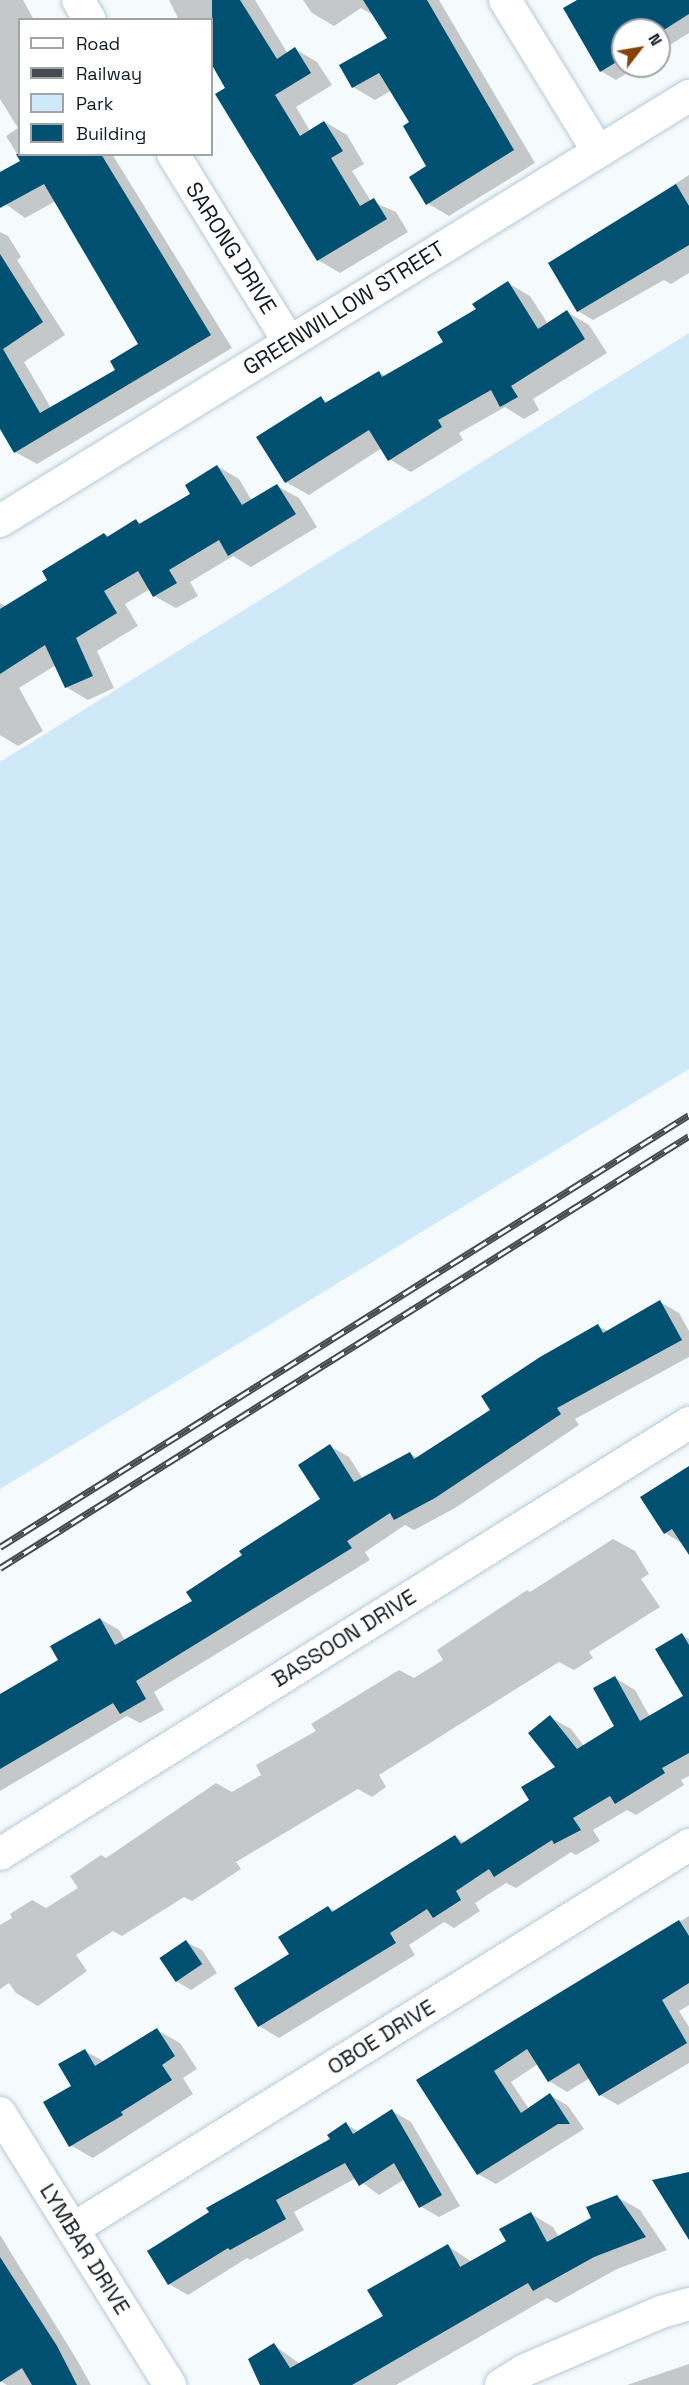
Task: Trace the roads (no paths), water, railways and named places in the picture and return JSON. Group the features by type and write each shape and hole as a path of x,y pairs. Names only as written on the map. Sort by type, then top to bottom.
{"street":[{"path":"78,0 89,18"},
{"path":"504,0 598,151"},
{"name":"GREENWILLOW STREET","path":"0,520 689,96"},
{"name":"SARONG DRIVE","path":"174,156 289,342"},
{"name":"BASSOON DRIVE","path":"0,1854 689,1423"},
{"name":"OBOE DRIVE","path":"73,2229 689,1845"},
{"name":"LYMBAR DRIVE","path":"0,2113 170,2385"},
{"path":"520,2380 661,2312 689,2304"}],"railway":[{"path":"0,1547 689,1115"},
{"path":"0,1568 689,1136"}]}
